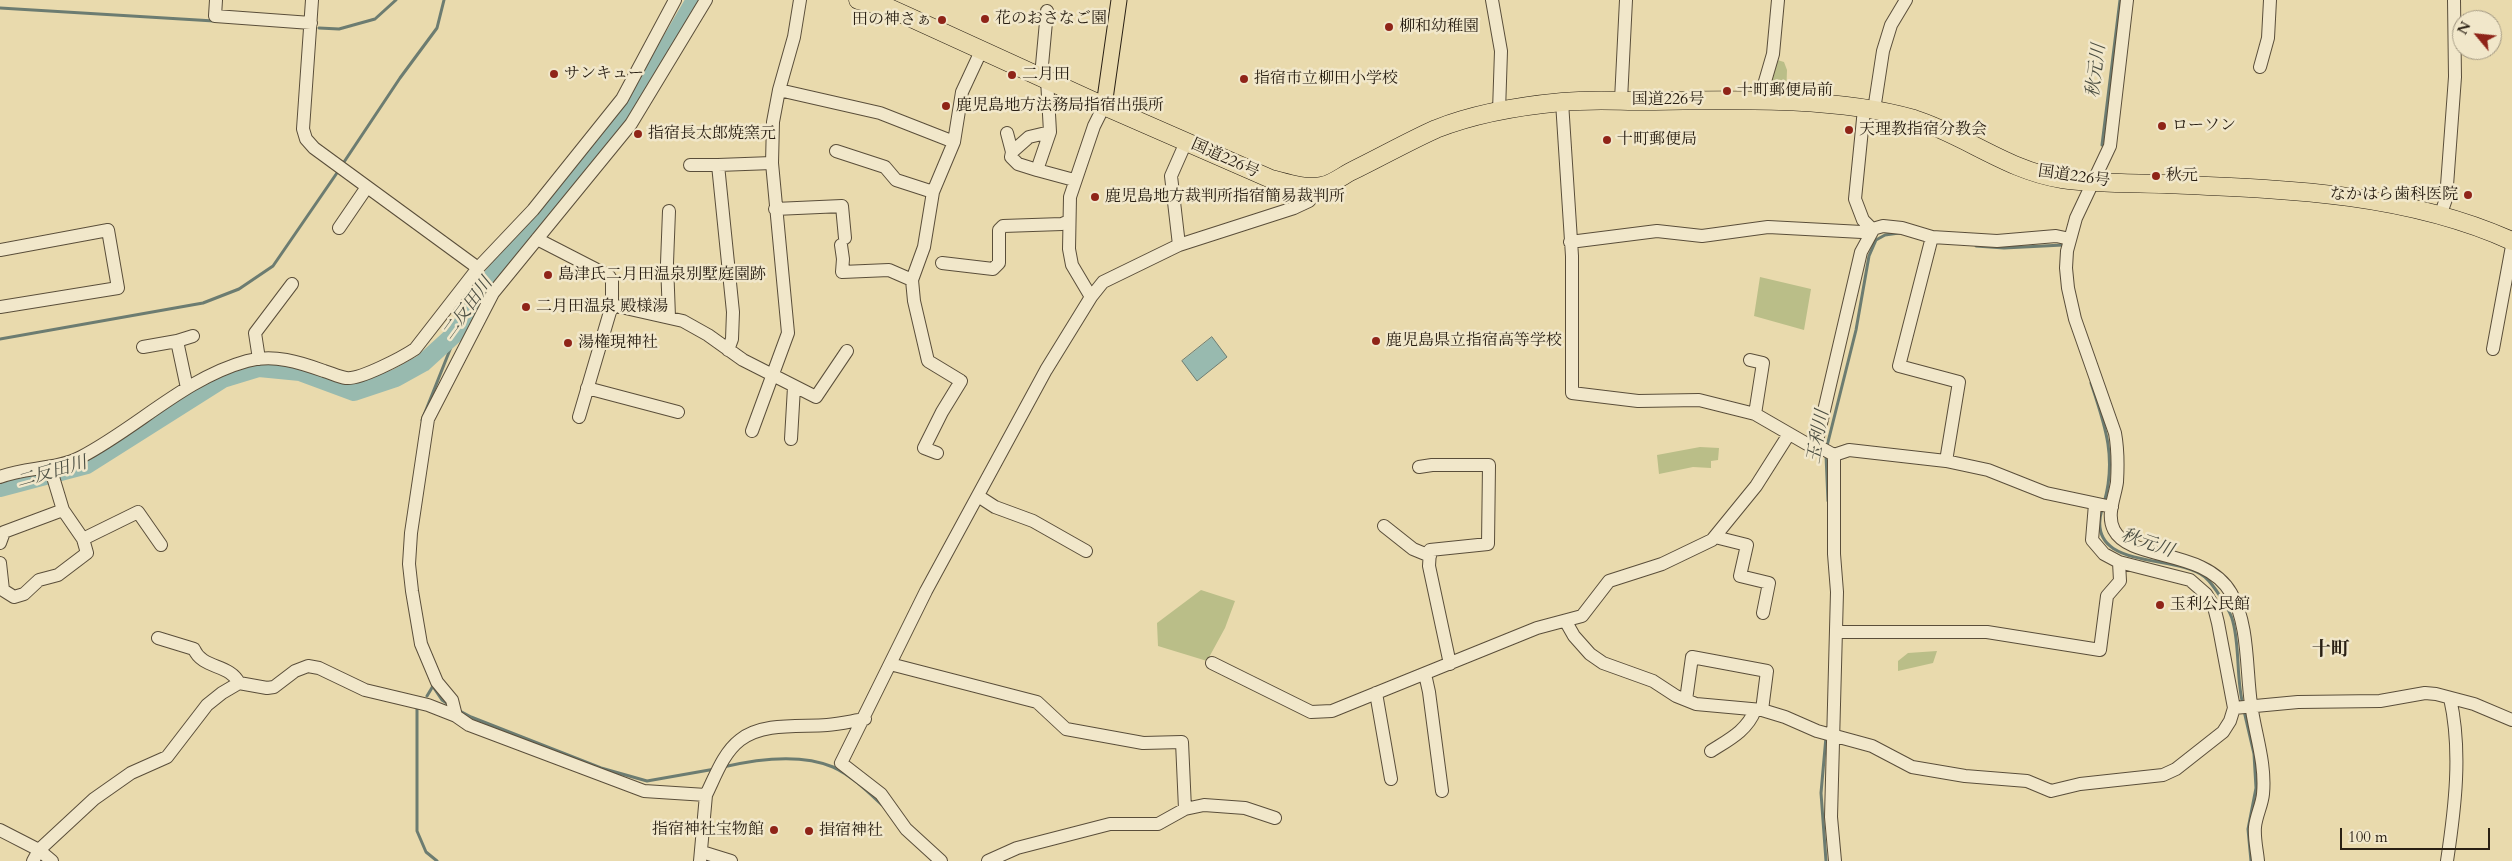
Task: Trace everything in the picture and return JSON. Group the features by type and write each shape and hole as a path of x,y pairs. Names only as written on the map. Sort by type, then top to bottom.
{"highway":[{"name":"国道226号","path":"858,0 887,7 1186,142 1271,179 1296,186 1322,186 1437,129 1468,118 1499,111 1562,102 1621,100 1758,102 1869,109 1917,120 2038,175 2093,184 2284,190 2356,198 2440,216 2512,241"}],"main road":[{"path":"1104,106 1118,0"}],"street":[{"path":"216,0 215,16 311,23"},
{"path":"312,0 303,130 306,138 314,148 335,164 478,268"},
{"path":"0,477 10,473 52,473 126,430 187,388 214,373 259,359 284,359 347,378 402,358 415,349 478,268 533,210 622,99 675,0"},
{"path":"456,716 452,700 438,682 421,644 409,564 411,533 425,432 433,407 493,293 630,124 706,0"},
{"path":"752,432 788,333 775,209 772,163 773,122 779,90 794,37 800,0"},
{"path":"1492,0 1501,51 1499,111"},
{"path":"1621,100 1626,0"},
{"path":"1758,102 1773,54 1778,0"},
{"path":"1873,230 1863,220 1854,199 1869,109 1883,51 1890,25 1906,0"},
{"path":"2126,0 2110,146 2065,238 2068,288 2075,319 2115,433 2118,449 2116,484 2103,506 2092,540 2104,554 2119,562 2184,578 2197,585 2206,594 2214,607 2242,707 2262,761 2263,794 2255,827 2258,861"},
{"path":"2260,67 2268,38 2270,0"},
{"path":"2440,216 2446,199 2455,77 2454,0"},
{"path":"1037,170 1050,132 1044,77 1047,11"},
{"path":"937,453 924,448 961,381 928,361 914,301 912,280 924,247 933,192 954,142 962,92 982,49"},
{"path":"779,90 880,113 954,142"},
{"path":"1562,102 1570,242 1573,346 1572,393 1638,401 1690,399 1754,414 1807,444 1816,445 1834,455 1849,450 1946,461 1988,470 2046,493 2103,506 2111,518 2114,530 2120,537 2136,546 2196,563 2212,573 2231,593 2240,619 2242,707 2219,736 2176,769 2163,775 2080,784 2051,791 2026,782 1964,776 1912,767 1872,746 1817,731 1785,716 1758,710 1696,704 1653,682 1603,663 1590,654 1574,636 1566,622"},
{"path":"1091,297 1072,265 1069,249 1070,197 1074,180 1094,126 1104,106"},
{"path":"1012,152 1028,137 1050,132"},
{"path":"1006,133 1012,152 1011,157 1018,164 1074,180"},
{"path":"1179,245 1171,176 1186,142"},
{"path":"836,151 885,167 896,180 933,192"},
{"path":"690,165 772,163"},
{"path":"718,165 733,312 732,339 728,350"},
{"path":"941,861 906,829 881,794 841,763 865,719 926,591 1046,370 1091,297 1104,282 1179,245 1294,208 1309,201 1322,186"},
{"path":"338,228 367,187"},
{"path":"775,209 842,206 842,272 889,270 912,280"},
{"path":"669,212 667,263 669,318"},
{"path":"942,264 993,269 999,263 999,230 1003,226 1062,224 1069,221"},
{"path":"1570,242 1657,231 1702,236 1768,227 1862,232 1884,226 1902,228 1931,239 1997,241 2065,238"},
{"path":"0,250 108,230 118,288 0,307"},
{"path":"1816,445 1861,252 1873,230"},
{"path":"537,239 609,276 612,281 612,305 579,417"},
{"path":"1931,239 1899,366 1959,382 1946,461"},
{"path":"2493,349 2512,246"},
{"path":"259,359 255,333 292,284"},
{"path":"612,305 669,318 697,328 728,350 772,376 816,396 847,351"},
{"path":"143,347 193,336"},
{"path":"177,341 187,388"},
{"path":"1750,360 1764,363 1754,414"},
{"path":"791,439 794,387"},
{"path":"587,388 678,412"},
{"path":"1212,663 1311,712 1332,711 1537,628 1566,622 1582,616 1609,581 1662,564 1715,537 1756,486 1789,434"},
{"path":"1834,455 1836,632 1831,817 1835,861"},
{"path":"1419,468 1432,465 1489,466 1488,544 1430,550 1429,566 1450,664"},
{"path":"0,563 3,590 14,597 24,594 39,580 58,575 87,553 83,539 63,510 52,473"},
{"path":"978,496 995,507 1033,521 1086,551"},
{"path":"0,543 4,532 63,510"},
{"path":"83,539 138,512 161,546"},
{"path":"1384,526 1413,549 1430,556"},
{"path":"1715,537 1747,545 1740,576 1770,583 1763,613"},
{"path":"1836,632 1987,632 2100,650 2107,596 2120,581 2119,562"},
{"path":"158,638 194,649 197,656 233,674 239,683"},
{"path":"1686,700 1692,657 1767,671 1758,710 1750,722 1738,733 1711,751"},
{"path":"890,664 1037,702 1066,729 1143,743 1182,742 1185,810"},
{"path":"36,856 94,799 131,773 167,757 207,705 222,693 239,683 258,687 274,687 295,671 308,666 319,668 365,690 417,701 456,716 476,728 625,786 644,791 706,795"},
{"path":"1425,674 1442,791"},
{"path":"1376,693 1391,779"},
{"path":"2242,707 2380,701 2425,693 2492,710 2512,720"},
{"path":"2447,861 2456,783 2455,721 2450,698"},
{"path":"731,861 701,856 706,795 723,761 740,740 769,729 829,725 865,719"},
{"path":"988,861 1017,848 1110,824 1158,824 1185,810 1204,805 1245,808 1275,818"},
{"path":"0,830 36,856 52,861"}],"green space":[{"path":"1774,59 1784,62 1787,70 1786,97 1764,97"},
{"path":"1760,277 1811,289 1804,330 1754,316"},
{"path":"1700,447 1719,448 1718,460 1711,461 1711,468 1693,467 1659,474 1657,455"},
{"path":"1201,590 1235,601 1225,628 1207,661 1158,646 1157,623"},
{"path":"1937,651 1933,663 1898,671 1898,661 1908,653"}],"water":[{"path":"1212,337 1227,357 1197,381 1182,361"}],"waterway":[{"path":"319,28 339,29 375,19 396,0"},
{"path":"342,165 400,78 437,28 444,0"},
{"name":"二反田川","path":"0,488 87,465 223,379 259,368 300,372 354,392 396,378 423,363 457,332 490,279 631,109 695,0"},
{"name":"秋元川","path":"2102,145 2120,0"},
{"path":"0,8 214,21"},
{"path":"0,339 203,303 239,289 273,266 339,170"},
{"name":"玉利川","path":"1827,446 1856,330 1869,256 1876,240 1885,235 1899,233"},
{"name":"玉利川","path":"1976,246 2004,248 2063,245"},
{"path":"422,420 457,332"},
{"name":"秋元川","path":"2091,383 2108,442 2108,487 2104,503"},
{"name":"玉利川","path":"1826,455 1828,501"},
{"name":"秋元川","path":"2102,509 2100,529 2106,542 2119,551 2136,557 2191,570 2205,577 2217,591 2233,622 2237,642 2239,684 2243,705"},
{"path":"427,696 433,686"},
{"path":"434,688 442,700 448,704"},
{"path":"417,708 417,831 426,852 437,861"},
{"path":"458,710 471,717 601,768 647,781 715,769"},
{"name":"秋元川","path":"2244,711 2254,754 2256,788 2248,829 2251,861"},
{"name":"玉利川","path":"1826,737 1821,793 1826,861"},
{"path":"723,767 778,759 807,760 820,763 846,774 882,805"}],"place":[{"name":"花のおさなご園","path":"985,19"},
{"name":"田の神さぁ","path":"942,20"},
{"name":"柳和幼稚園","path":"1389,27"},
{"name":"サンキュー","path":"554,74"},
{"name":"二月田","path":"1012,75"},
{"name":"指宿市立柳田小学校","path":"1244,79"},
{"name":"十町郵便局前","path":"1727,91"},
{"name":"鹿児島地方法務局指宿出張所","path":"946,106"},
{"name":"ローソン","path":"2162,126"},
{"name":"天理教指宿分教会","path":"1849,130"},
{"name":"指宿長太郎焼窯元","path":"638,134"},
{"name":"十町郵便局","path":"1607,140"},
{"name":"秋元","path":"2156,176"},
{"name":"なかはら歯科医院","path":"2468,195"},
{"name":"鹿児島地方裁判所指宿簡易裁判所","path":"1095,197"},
{"name":"島津氏二月田温泉別墅庭園跡","path":"548,275"},
{"name":"二月田温泉 殿様湯","path":"526,307"},
{"name":"鹿児島県立指宿高等学校","path":"1376,341"},
{"name":"湯権現神社","path":"568,343"},
{"name":"玉利公民館","path":"2160,605"},
{"name":"指宿神社宝物館","path":"774,830"},
{"name":"揖宿神社","path":"809,831"}],"district":[{"name":"十町","path":"2331,651"}]}
